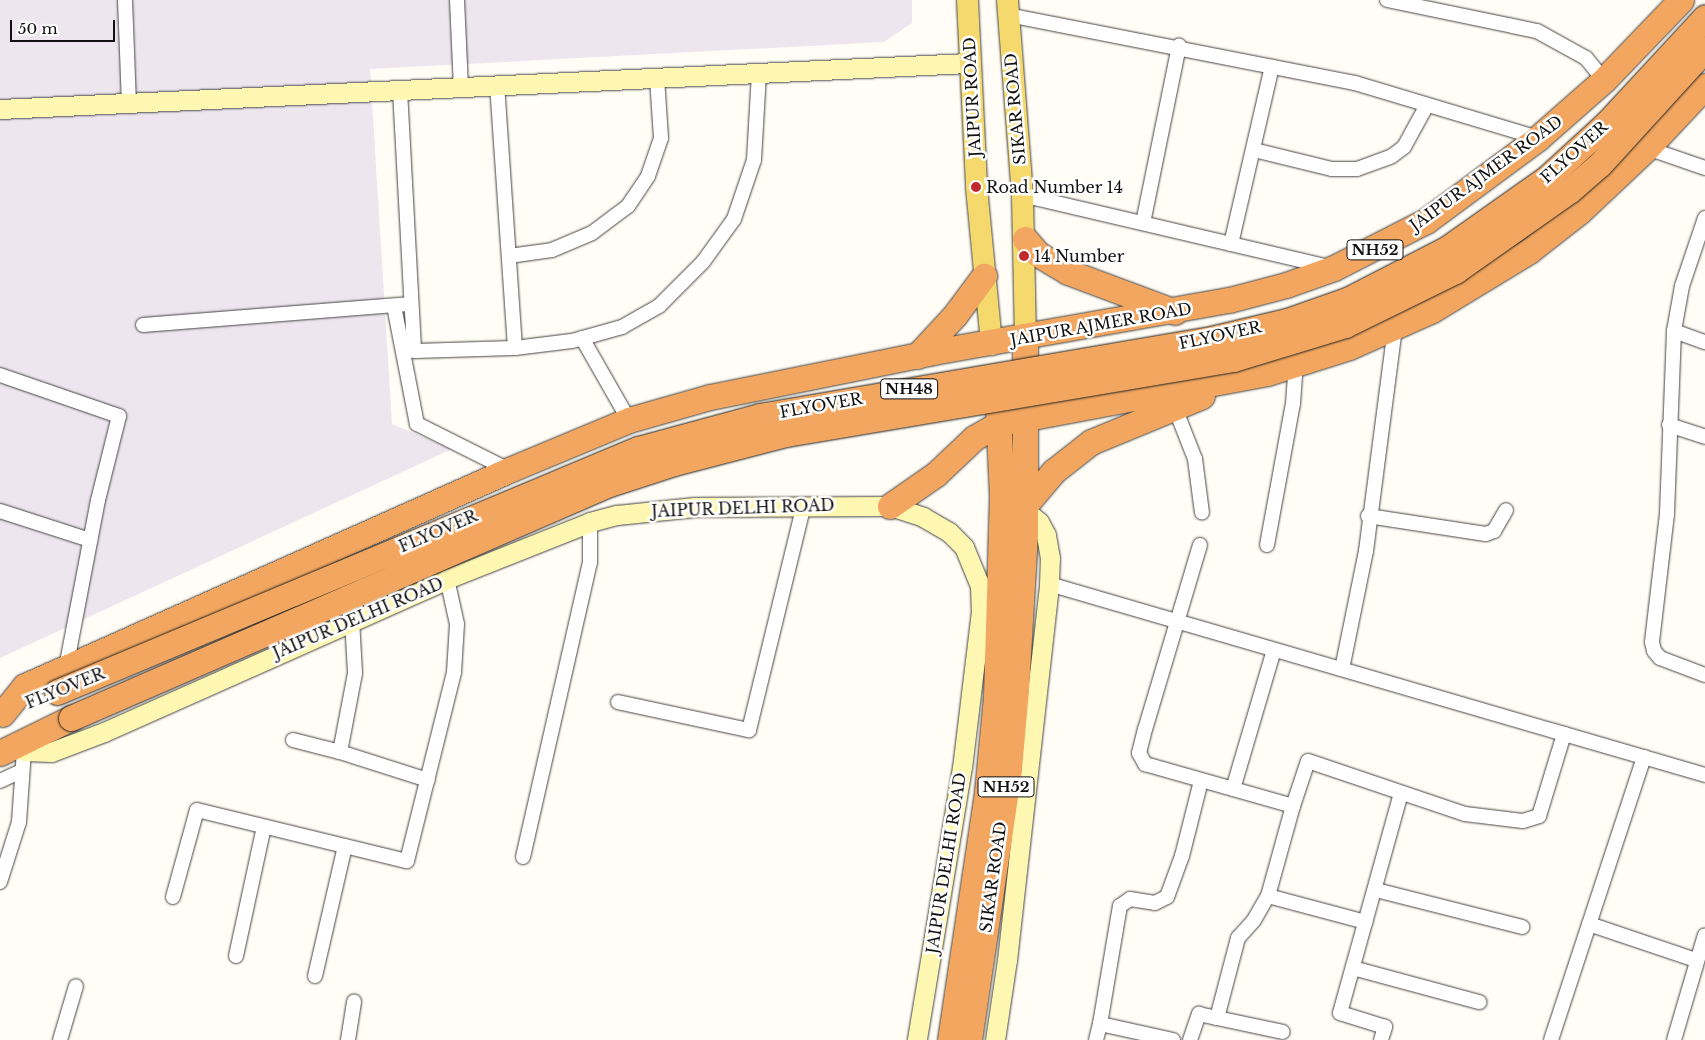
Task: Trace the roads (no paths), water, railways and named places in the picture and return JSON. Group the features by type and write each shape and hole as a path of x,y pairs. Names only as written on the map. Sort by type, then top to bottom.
{"highway":[{"name":"JAIPUR AJMER ROAD","path":"1,714 24,686 509,470 629,420 710,397 917,356 1175,312 1286,286 1334,268 1426,221 1538,138 1604,80 1681,0"},
{"name":"FLYOVER","path":"1,714 638,448 760,416 1216,338 1287,321 1347,300 1448,248 1547,178 1607,123 1705,17"},
{"name":"FLYOVER","path":"13,750 71,718 601,488 674,463 785,434 1233,359 1345,325 1455,271 1569,192 1611,152 1705,49"},
{"path":"890,506 936,474 974,438 1000,423 1239,380 1296,365 1395,329 1460,294 1529,251 1579,212 1646,148 1705,86"},
{"path":"1024,239 1038,254 1068,272 1175,312"},
{"path":"917,356 955,315 984,276"},
{"name":"NH52","path":"1026,338 1026,516"},
{"name":"NH52","path":"950,1040 987,792 1000,599 1000,423 991,344"},
{"path":"1026,516 1054,471 1091,442 1239,380"},
{"name":"SIKAR ROAD","path":"969,1040 1008,768 1026,516"}],"main road":[{"name":"JAIPUR ROAD","path":"967,0 984,276 991,344"},
{"name":"SIKAR ROAD","path":"1008,8 1022,195 1026,338"},
{"path":"0,109 129,106 400,90 970,64"},
{"name":"JAIPUR DELHI ROAD","path":"13,750 51,752 104,732 352,620 447,579 590,522 617,515 695,507 890,506 923,517 949,532 964,547 980,586 981,611 962,766 917,1040"},
{"path":"995,1040 1007,960 1049,584 1050,558 1046,536 1039,522 1026,516"}],"street":[{"path":"125,0 129,106"},
{"path":"457,0 461,88"},
{"path":"1386,0 1537,31 1586,58 1604,80"},
{"path":"1008,8 1272,67 1355,83 1538,138"},
{"path":"1143,223 1179,46"},
{"path":"1231,244 1272,67"},
{"path":"400,90 414,351 515,348 582,338 622,327 659,306 703,262 734,219 754,160 759,73"},
{"path":"508,256 552,250 592,233 628,206 648,176 661,138 658,78"},
{"path":"497,86 515,348"},
{"path":"1254,150 1332,168 1357,169 1392,156 1404,147 1427,104"},
{"path":"1646,148 1705,168"},
{"path":"1022,195 1334,268"},
{"path":"1705,218 1682,286 1674,331 1669,425 1668,514 1654,651 1660,658 1705,675"},
{"path":"143,325 411,304"},
{"path":"394,306 417,424 509,470"},
{"path":"1342,669 1366,551 1368,516 1395,329"},
{"path":"1674,331 1705,342"},
{"path":"582,338 629,420"},
{"path":"1267,545 1293,404 1296,365"},
{"path":"0,375 118,416 90,540 66,668"},
{"path":"1175,408 1195,459 1202,513"},
{"path":"1669,425 1705,437"},
{"path":"618,702 749,730 804,505"},
{"path":"1368,516 1486,534 1494,531 1506,510"},
{"path":"0,511 90,540"},
{"path":"523,857 590,562 590,522"},
{"path":"1200,545 1140,753 1145,764 1293,806"},
{"path":"172,897 197,810 407,861 454,672 457,624 447,579"},
{"path":"1049,584 1705,775"},
{"path":"340,752 355,673 352,620"},
{"path":"1233,790 1274,650"},
{"path":"1217,1018 1238,938 1254,920 1268,896 1293,806 1308,761 1465,814 1523,821 1535,820 1539,816 1564,734"},
{"path":"293,740 340,752 428,780"},
{"path":"0,882 19,822 21,771 13,750"},
{"path":"1551,1040 1644,757"},
{"path":"0,781 21,771"},
{"path":"1096,1040 1120,906 1130,899 1155,903 1167,897 1182,856 1201,781"},
{"path":"1381,1040 1385,1027 1340,1013 1402,793"},
{"path":"236,956 264,827"},
{"path":"315,976 346,846"},
{"path":"1376,890 1522,927"},
{"path":"1268,896 1366,922"},
{"path":"1589,924 1696,960"},
{"path":"1674,1040 1696,960 1705,935"},
{"path":"1353,968 1479,1002"},
{"path":"60,1040 76,986"},
{"path":"348,1040 354,1001"},
{"path":"1190,1040 1200,1014 1283,1032"},
{"path":"1100,1024 1173,1040"}],"place":[{"name":"Road Number 14","path":"976,187"},
{"name":"14 Number","path":"1024,256"}]}
